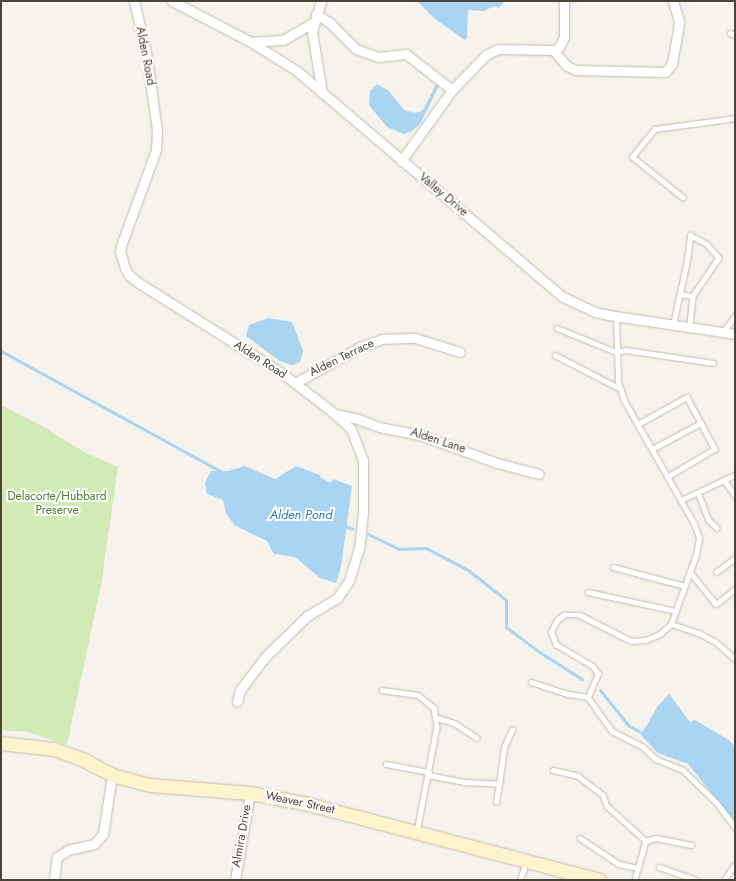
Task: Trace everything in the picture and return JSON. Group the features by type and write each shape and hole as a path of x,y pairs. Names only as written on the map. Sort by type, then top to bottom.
{"street":[{"name":"Alden Road","path":"134,1 146,52 158,130 156,150 120,251 125,268 129,276 139,283 295,383 335,414 351,430 360,447 365,476 362,520 353,573 337,598 302,621 260,662 240,690 237,702"},
{"name":"Valley Drive","path":"172,1 279,58 563,297 595,312 735,334"},
{"path":"321,1 313,23 315,62 322,93"},
{"path":"401,161 452,90 486,55 498,50 554,51 560,47 564,37 564,1"},
{"path":"554,51 567,66 576,70 665,72 672,64 678,29 678,16 674,1"},
{"path":"316,14 356,49 378,57 406,54 452,90"},
{"path":"251,42 269,43 283,40 313,23"},
{"name":"Alden Terrace","path":"295,383 360,347 382,339 415,338 460,352"},
{"name":"Alden Lane","path":"335,414 358,419 379,427 420,435 497,463 539,474"},
{"name":"Weaver Street","path":"1,743 54,749 84,760 112,775 169,788 250,793 304,803 599,880"},
{"path":"54,880 57,857 68,850 94,844 103,834 112,775"},
{"name":"Almira Drive","path":"235,880 250,793"}],"lane":[{"path":"683,198 632,156 655,129 735,118"},
{"path":"673,324 680,294 690,235 707,244 719,258 693,296 690,327"},
{"path":"680,294 693,296"},
{"path":"616,316 616,352 621,389 638,424 694,524 699,538 690,572 670,627"},
{"path":"723,332 735,316"},
{"path":"556,328 616,352 626,350 713,363"},
{"path":"555,355 621,389"},
{"path":"638,424 687,397 715,449 668,476"},
{"path":"652,449 701,423"},
{"path":"681,500 734,475"},
{"path":"724,480 735,495"},
{"path":"698,492 708,520 717,528"},
{"path":"716,572 735,558"},
{"path":"613,567 685,586"},
{"path":"690,572 716,604 735,589"},
{"path":"588,592 676,611"},
{"path":"588,697 598,674 592,666 556,645 551,632 557,620 564,615 580,615 631,640 646,640 670,627 699,633 717,643 735,658"},
{"path":"531,682 569,694 588,697 612,731 643,747 656,759 679,767 717,803 735,828"},
{"path":"382,690 424,698 434,708 437,718 417,832"},
{"path":"437,718 454,723 477,738"},
{"path":"496,802 504,747 512,730"},
{"path":"386,764 464,782 499,784"},
{"path":"553,770 578,776 604,795 607,806 646,841"},
{"path":"580,838 619,864 638,868"},
{"path":"646,841 656,838 691,845"},
{"path":"635,880 646,841"},
{"path":"520,880 527,860"},
{"path":"724,880 735,864"},
{"path":"659,866 696,880"}],"green space":[{"name":"Delacorte/Hubbard Preserve","path":"1,405 37,423 86,453 118,467 101,585 67,745 28,732 1,730"}],"water":[{"path":"417,1 504,1 499,8 494,6 484,11 468,10 467,38 465,40 435,19"},
{"path":"377,84 389,91 404,110 416,113 423,110 436,84 439,86 420,124 412,131 404,134 387,127 369,105 370,91"},
{"path":"268,318 292,322 303,351 300,362 292,365 280,361 246,336 249,325"},
{"name":"Alden Pond","path":"245,466 275,479 296,466 320,475 320,477 331,483 333,479 352,486 341,567 336,583 320,578 295,557 274,554 267,541 234,525 226,513 223,500 207,494 205,483 211,471 228,471"},
{"path":"669,694 690,722 695,720 729,740 735,747 735,822 688,764 658,753 641,735 658,706"}],"waterway":[{"path":"1,351 222,472"},
{"path":"344,526 353,529"},
{"path":"368,534 399,549 426,548 468,570 506,600 506,627 535,649 582,679"},
{"path":"600,690 629,726 645,734"}]}
